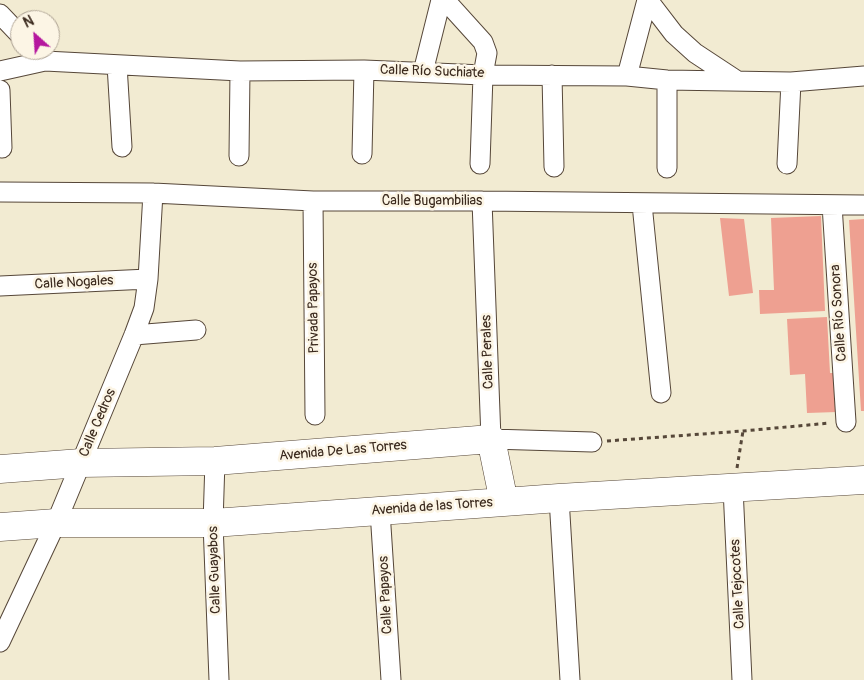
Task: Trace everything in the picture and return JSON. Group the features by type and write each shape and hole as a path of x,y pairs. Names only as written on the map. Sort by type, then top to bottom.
{"main road":[{"name":"Avenida De Las Torres","path":"0,469 81,463 215,461 491,439"},
{"name":"Calle Perales","path":"491,439 504,502"},
{"name":"Avenida de las Torres","path":"0,527 56,523 213,523 559,498 864,480"}],"street":[{"path":"423,72 443,0"},
{"path":"443,0 484,42 487,52 483,75 480,164"},
{"path":"628,76 648,0"},
{"path":"648,0 674,34 695,53 736,80"},
{"path":"0,14 10,24"},
{"name":"Calle Río Suchiate","path":"60,58 117,65 240,71 364,70 483,75 628,76 668,80 791,82 864,76"},
{"name":"Calle Río Suchiate","path":"0,71 29,60"},
{"path":"117,65 122,147"},
{"path":"362,154 364,70"},
{"path":"239,156 240,71"},
{"path":"552,75 554,167"},
{"path":"667,168 668,80"},
{"path":"787,164 791,82"},
{"path":"0,90 2,148"},
{"name":"Calle Bugambilias","path":"0,192 153,193 313,201 864,205"},
{"name":"Calle Cedros","path":"0,642 56,523 144,308 148,279 153,193"},
{"name":"Privada Papayos","path":"313,201 315,415"},
{"name":"Calle Perales","path":"482,201 491,439"},
{"path":"642,204 661,393"},
{"name":"Calle Río Sonora","path":"832,205 846,422"},
{"name":"Calle Nogales","path":"0,286 148,279"},
{"path":"134,335 196,330"},
{"name":"Avenida De Las Torres","path":"491,439 592,442"},
{"name":"Calle Guayabos","path":"215,461 213,523 220,680"},
{"name":"Calle Tejocotes","path":"733,488 742,680"},
{"path":"559,498 570,680"},
{"name":"Calle Papayos","path":"380,511 390,680"}],"path":[{"path":"592,442 846,422"},
{"path":"733,488 743,431"}],"building":[{"path":"821,216 825,311 760,314 759,290 774,290 771,218"},
{"path":"720,218 744,219 753,293 729,296"},
{"path":"864,219 864,411 861,411 849,220"},
{"path":"827,317 830,373 836,373 837,412 807,413 805,374 790,375 787,319"}]}
